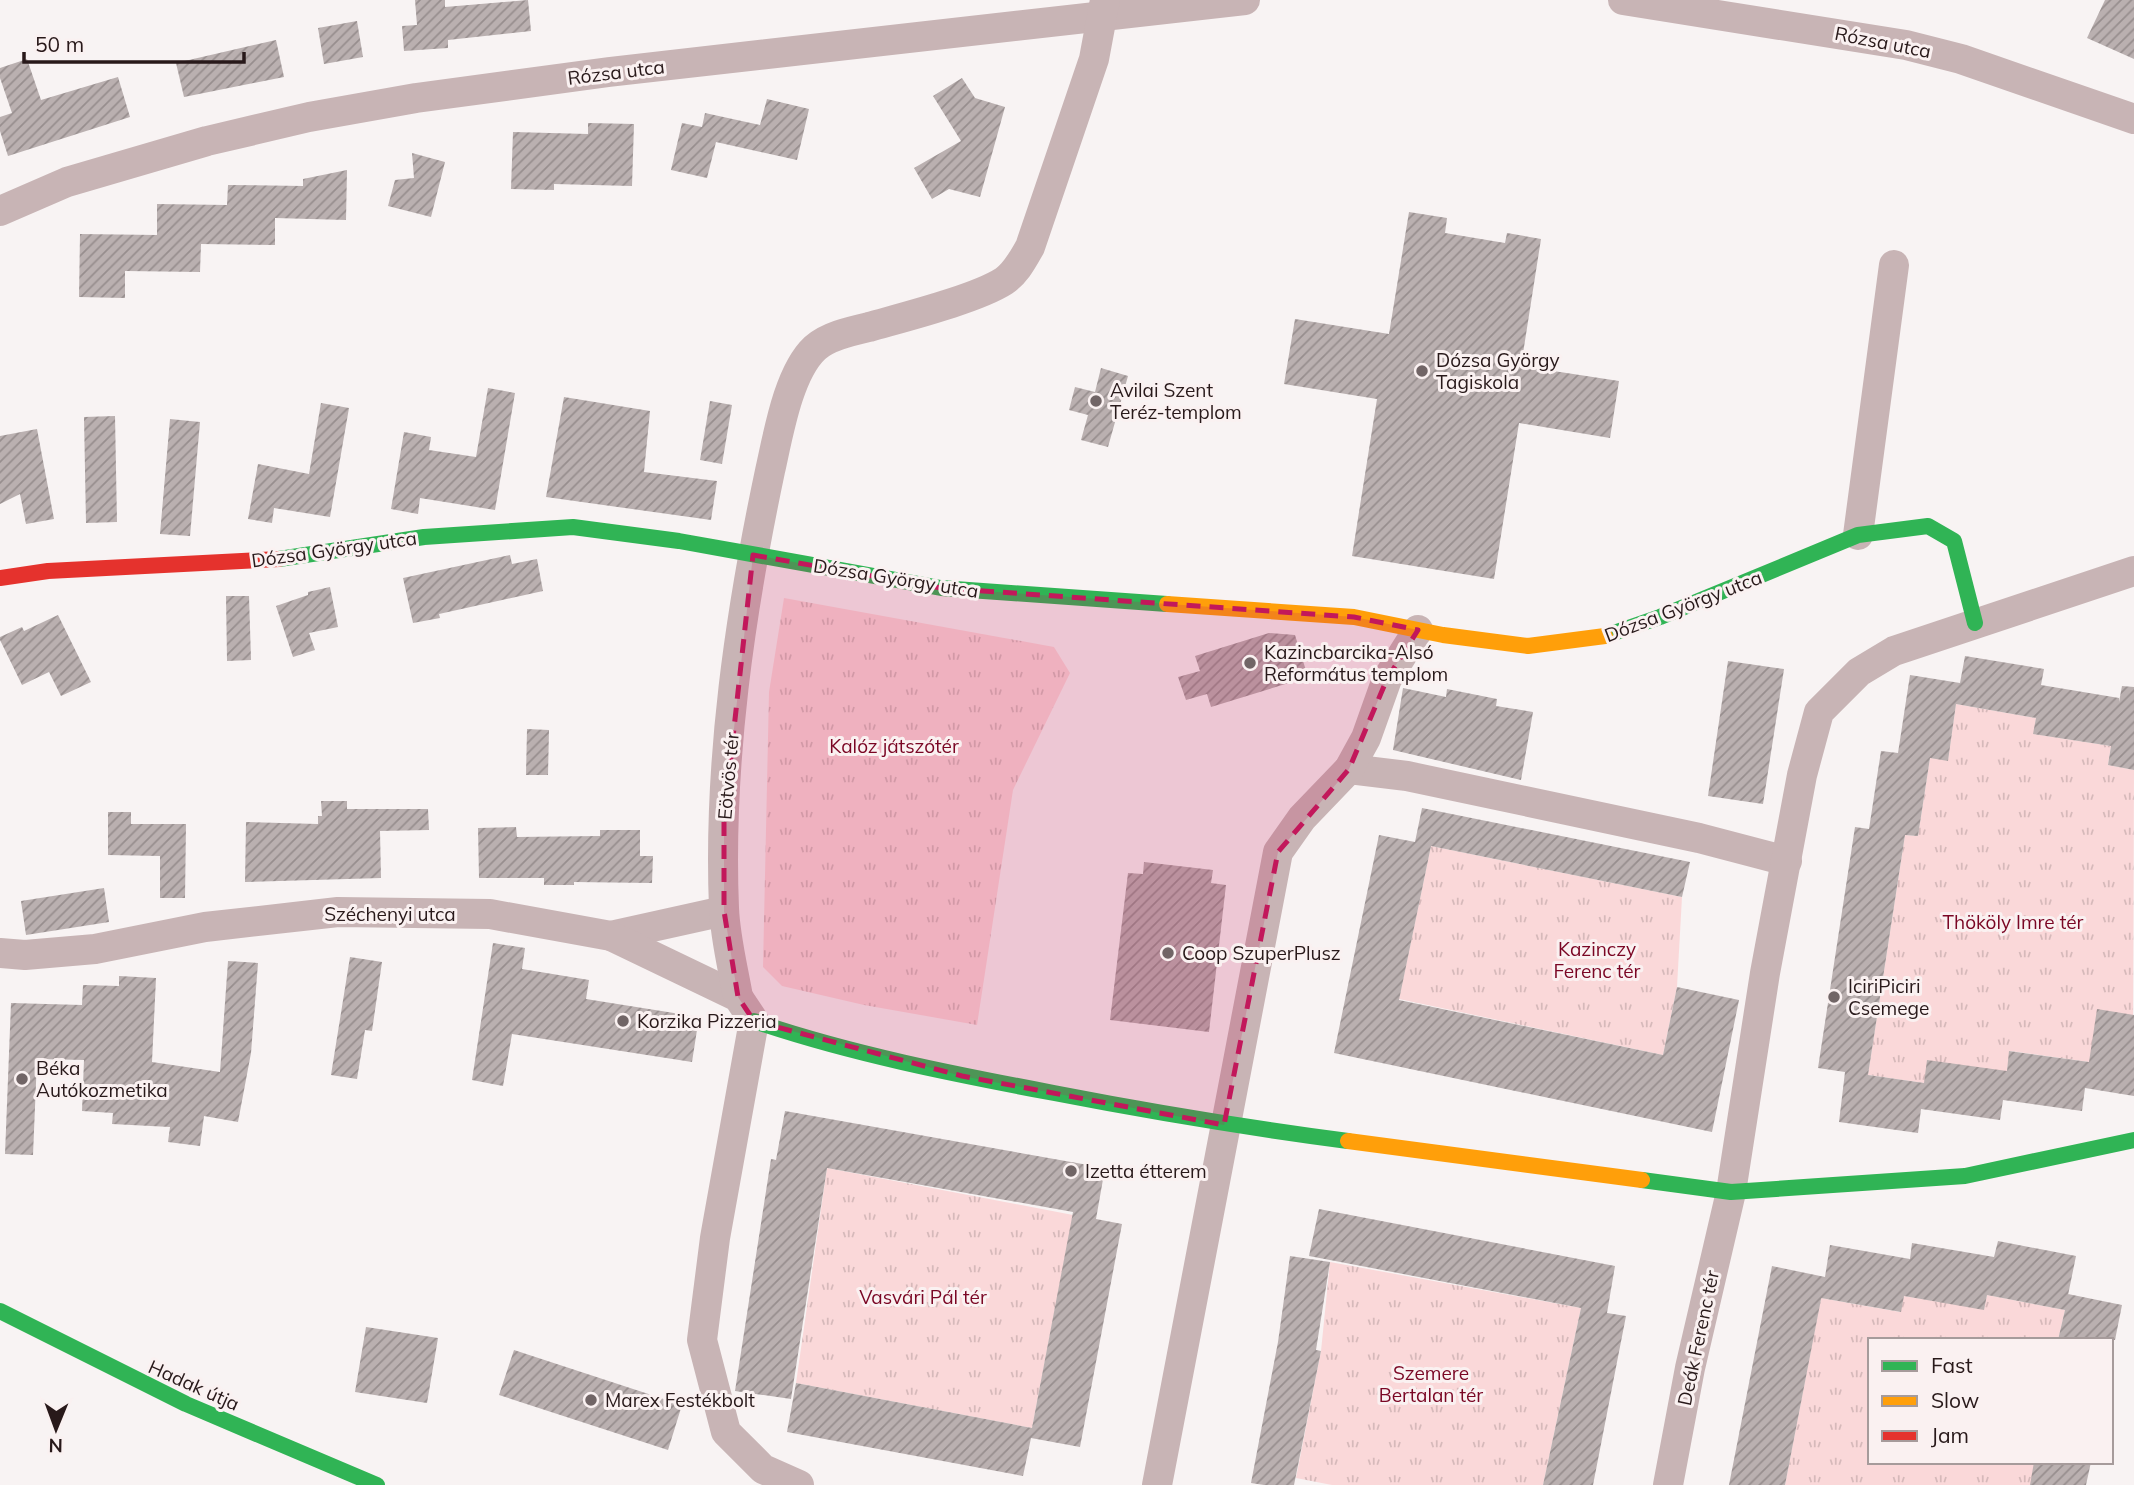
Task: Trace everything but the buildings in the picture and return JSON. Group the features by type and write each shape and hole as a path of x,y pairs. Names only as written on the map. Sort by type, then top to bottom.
{"street":[{"name":"Rózsa utca","path":"0,211 68,182 207,141 322,114 609,72 1103,9 1245,0"},
{"name":"Rózsa utca","path":"1623,0 1906,45 1961,59 2134,119"},
{"name":"Eötvös tér","path":"746,1009 724,911 724,820 737,667 753,555 782,421 798,372 816,347 848,333 912,315 1005,281 1020,265 1030,247 1094,59 1103,9"},
{"path":"1858,535 1894,265"},
{"name":"Dózsa György utca","path":"0,578 48,571 274,560 424,537 573,527 679,541 941,588 1354,617 1418,631 1528,646 1598,638 1673,612 1858,535 1928,526 1943,532 1954,541 1975,623"},
{"path":"1731,1192 1802,775 1819,712 1872,662 1975,623 2134,571"},
{"path":"1157,1485 1278,852 1302,818 1349,769 1366,738 1387,679 1418,631"},
{"path":"1349,769 1407,776 1699,838 1787,861"},
{"path":"611,936 724,911"},
{"name":"Széchenyi utca","path":"0,953 25,955 95,949 205,926 338,912 490,914 611,936 746,1009"},
{"path":"799,1485 763,1469 726,1432 702,1339 746,1009 801,1037 962,1076 1224,1125 1731,1192 1965,1175 2134,1140"},
{"name":"Deák Ferenc tér","path":"1668,1485 1690,1368 1731,1192"},
{"name":"Hadak útja","path":"0,1311 130,1379 286,1450 377,1485"}],"highlighted area":[{"path":"753,555 941,588 1354,617 1418,630 1387,679 1349,769 1278,852 1224,1125 962,1076 754,1021 738,997 724,911 724,820"}],"green space":[{"name":"Kalóz játszótér","path":"784,598 1054,647 1070,673 1013,790 977,1025 864,1005 782,986 763,967 769,692"},
{"name":"Thököly Imre tér","path":"1956,704 2036,718 2034,734 2111,746 2108,765 2134,770 2133,1015 2089,1062 2010,1051 2007,1071 1924,1083 1868,1075 1905,835 1918,836 1930,758 1948,760"},
{"name":"Kazinczy Ferenc tér","path":"1431,846 1682,897 1677,987 1663,1055 1399,999"},
{"name":"Vasvári Pál tér","path":"827,1168 1073,1215 1032,1428 796,1383"},
{"name":"Szemere Bertalan tér","path":"1330,1262 1581,1308 1543,1485 1332,1485 1296,1478 1321,1351"},
{"path":"1987,1295 2065,1310 2058,1338 1868,1338 1868,1464 2035,1464 2031,1485 1785,1485 1821,1298 1900,1312 1904,1296 1984,1309"}],"traffic: fast":[{"path":"1605,636 1660,617 1858,535 1928,526 1954,541 1975,623"},
{"path":"279,559 424,537 573,527 679,541 941,588 1167,604"},
{"path":"754,1021 865,1053 978,1078 1164,1113 1348,1141"},
{"path":"1642,1180 1731,1192 1965,1176 2134,1140"},
{"path":"0,1311 186,1404 377,1485"}],"traffic: slow":[{"path":"1167,604 1354,617 1443,635 1528,646 1605,636"},
{"path":"1348,1141 1642,1180"}],"traffic: jam":[{"path":"0,578 48,571 279,559"}],"place":[{"name":"Dózsa György Tagiskola","path":"1422,371"},
{"name":"Avilai Szent Teréz-templom","path":"1096,401"},
{"name":"Kazincbarcika-Alsó Református templom","path":"1250,663"},
{"name":"Coop SzuperPlusz","path":"1168,953"},
{"name":"IciriPiciri Csemege","path":"1834,997"},
{"name":"Korzika Pizzeria","path":"623,1021"},
{"name":"Béka Autókozmetika","path":"22,1079"},
{"name":"Izetta étterem","path":"1071,1171"},
{"name":"Marex Festékbolt","path":"591,1400"}]}
